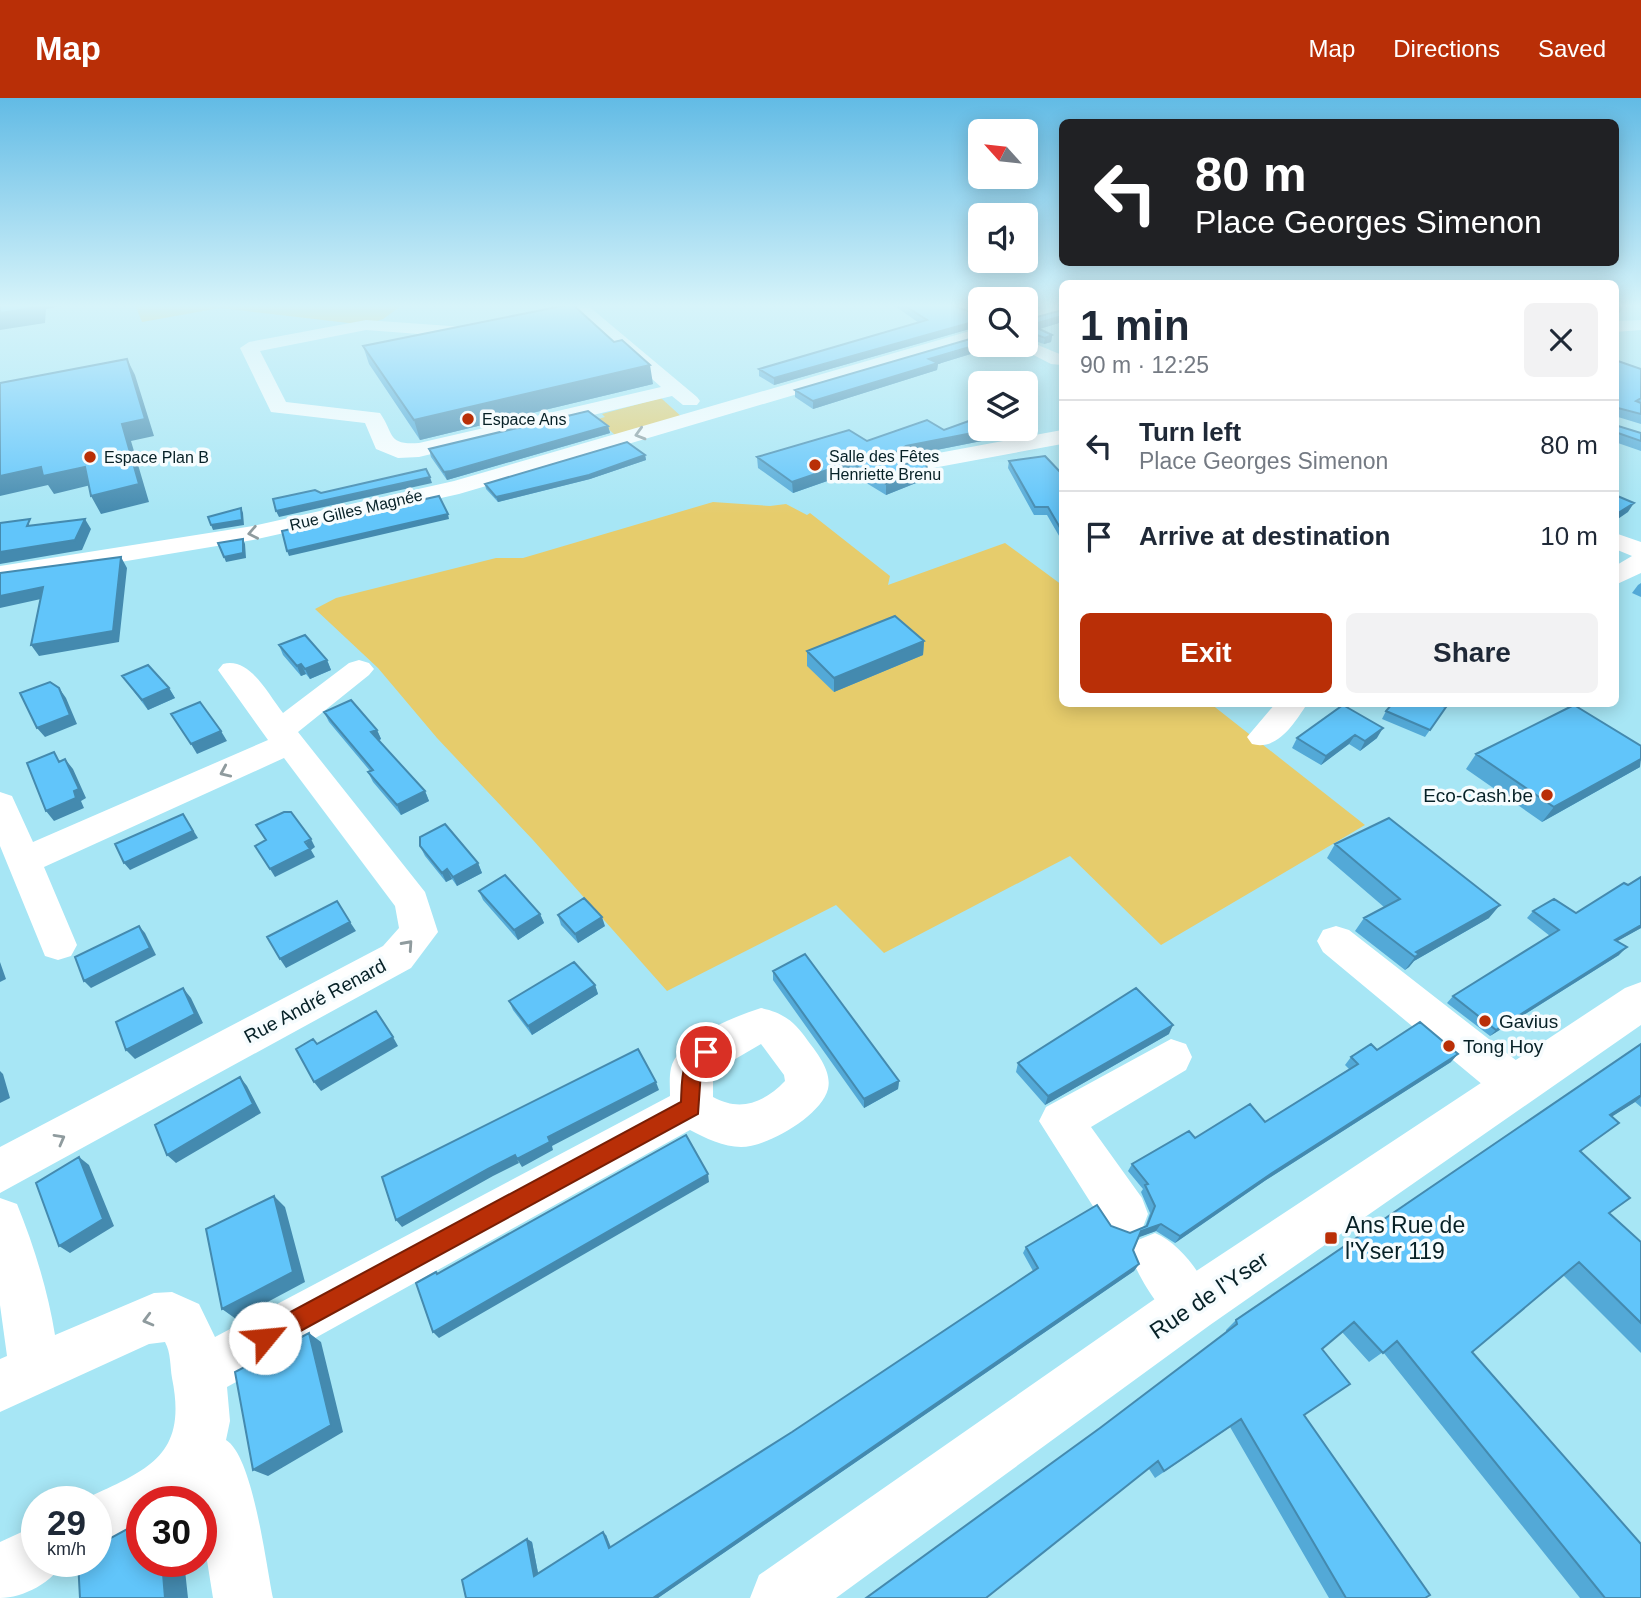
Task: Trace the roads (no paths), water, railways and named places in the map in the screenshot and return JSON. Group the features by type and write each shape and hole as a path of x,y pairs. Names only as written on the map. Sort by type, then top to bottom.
{"main road":[{"name":"Rue de l'Yser","path":"782,1598 1191,1306 1641,1001"}],"street":[{"path":"262,374 278,408 373,417 384,444 398,451 419,450 677,389"},
{"path":"659,374 705,415"},
{"name":"Rue Gilles Magnée","path":"0,574 253,534 458,487 844,374"},
{"path":"906,466 1030,446 1059,438"},
{"path":"1030,446 1059,453"},
{"path":"1619,542 1641,551"},
{"path":"1619,575 1641,562"},
{"path":"24,861 283,738 359,668"},
{"name":"Rue André Renard","path":"0,1171 397,957 419,932 412,902 233,670"},
{"path":"1262,737 1289,707"},
{"path":"0,804 58,945"},
{"path":"1336,941 1516,1086"},
{"path":"1125,1214 1061,1121 1171,1057"},
{"path":"197,1375 691,1107"},
{"path":"0,1221 26,1309 18,1378"},
{"path":"1155,1257 1191,1306"},
{"path":"18,1378 122,1328 165,1316 180,1321 189,1332 204,1417 194,1451 180,1474 166,1486 112,1515"},
{"path":"194,1451 212,1462 221,1476 243,1598"},
{"path":"0,1574 21,1563"}],"place":[{"name":"Espace Ans","path":"468,419"},
{"name":"Espace Plan B","path":"90,457"},
{"name":"Salle des Fêtes Henriette Brenu","path":"815,465"},
{"name":"Eco-Cash.be","path":"1547,795"},
{"name":"Gavius","path":"1485,1021"},
{"name":"Tong Hoy","path":"1449,1046"},
{"name":"Ans Rue de l'Yser 119","path":"1331,1238"}]}
